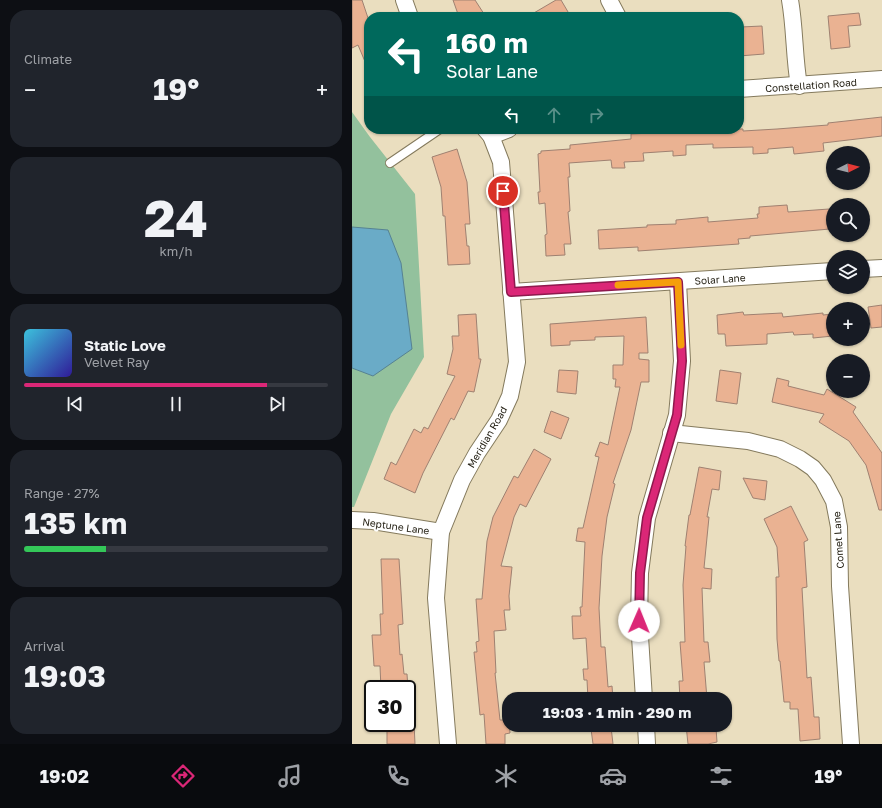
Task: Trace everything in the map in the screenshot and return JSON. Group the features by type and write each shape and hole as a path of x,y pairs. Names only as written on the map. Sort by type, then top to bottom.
{"street":[{"path":"404,0 408,12"},
{"path":"609,0 615,12"},
{"path":"790,0 795,64 799,86"},
{"name":"Constellation Road","path":"744,89 882,79"},
{"name":"Meridian Road","path":"448,744 436,598 441,532 462,480 477,453 499,420 510,396 517,362 501,162 488,134"},
{"path":"870,269 882,268"},
{"name":"Solar Lane","path":"511,292 826,271"},
{"path":"644,692 639,621 640,573 647,518 677,415 682,361 678,282"},
{"name":"Comet Lane","path":"671,433 748,441 780,449 800,459 812,468 823,480 834,501 839,527 840,586 851,744"},
{"name":"Neptune Lane","path":"352,520 373,521 441,532"},
{"path":"647,732 648,744"}],"lane":[{"path":"390,163 433,134"}],"green space":[{"path":"352,112 364,129 364,134 368,134 415,194 424,357 391,414 354,507 352,507"}],"water":[{"path":"352,227 388,230 401,263 412,349 373,376 352,368"}],"building":[{"path":"352,0 362,0 366,12 364,12 364,59 358,45 352,48"},
{"path":"453,0 475,0 483,12 457,12"},
{"path":"556,0 561,0 568,12 536,12"},
{"path":"859,13 861,25 848,26 850,47 831,49 828,16"},
{"path":"762,26 764,54 744,56 744,27"},
{"path":"882,117 882,136 823,143 824,151 794,154 793,147 768,149 768,153 753,154 753,147 713,148 713,144 686,145 686,155 673,156 673,151 643,153 644,161 624,162 625,168 612,168 611,160 569,163 570,177 568,177 570,211 568,212 571,244 564,244 565,255 546,256 545,235 547,234 545,203 539,204 538,192 540,192 538,154 541,153 541,151 570,149 570,145 631,139 631,134 744,134 744,131 828,125 828,123"},
{"path":"457,149 467,182 470,224 465,224 467,246 469,246 470,264 448,265 445,216 443,216 441,187 432,157"},
{"path":"787,205 788,212 826,209 826,229 750,236 750,238 738,239 739,244 638,251 638,247 599,249 598,230 647,227 647,225 676,224 676,220 708,217 708,222 758,218 757,214 759,214 759,207"},
{"path":"882,305 882,327 871,328 870,307"},
{"path":"743,312 744,315 782,313 783,317 823,313 823,315 826,315 826,337 813,338 813,334 794,335 793,332 767,334 767,344 726,346 725,334 718,334 717,315"},
{"path":"476,314 479,359 481,359 474,392 468,391 454,420 451,418 423,473 415,493 384,479 391,462 396,465 414,429 421,433 424,427 428,429 455,376 447,374 453,349 452,336 459,336 458,315"},
{"path":"646,317 648,353 639,353 639,359 649,360 649,382 641,382 631,430 613,483 615,484 607,517 602,556 599,608 601,647 605,647 608,687 612,686 612,692 588,692 587,680 584,680 583,669 588,669 586,638 573,639 572,616 581,616 580,607 582,607 585,542 576,541 578,528 583,528 599,457 595,456 600,442 608,445 620,387 615,387 616,379 613,379 613,365 623,365 624,336 595,337 595,340 570,341 570,345 551,346 550,324"},
{"path":"559,370 578,371 576,394 557,392"},
{"path":"720,370 741,373 737,404 716,401"},
{"path":"777,378 789,381 788,386 824,395 826,391 826,398 842,398 856,407 853,412 882,453 882,510 879,510 866,465 849,441 819,422 824,414 772,402"},
{"path":"551,411 569,418 561,439 544,432"},
{"path":"534,449 551,459 526,507 520,504 514,517 501,566 512,567 509,596 510,610 504,610 506,630 494,631 495,673 500,720 502,720 502,732 510,733 505,734 505,744 486,744 484,714 480,715 474,652 477,652 476,642 479,641 476,599 482,599 487,541 493,517 514,476 518,478"},
{"path":"699,467 721,471 719,490 712,489 707,517 709,517 704,568 712,569 711,589 702,588 704,642 708,642 710,662 704,662 706,692 680,692 679,681 683,681 680,642 685,642 683,585 685,546"},
{"path":"743,478 767,481 765,500 753,498"},
{"path":"791,506 808,540 804,542 807,587 802,588 807,678 811,677 814,717 819,717 820,739 800,741 798,709 790,709 790,702 784,702 777,639 776,577 779,577 777,547 764,519"},
{"path":"381,559 399,559 403,624 398,625 400,655 402,654 404,674 407,674 407,680 381,680 380,666 374,666 372,635 381,635 380,614 383,614"},
{"path":"387,732 414,732 415,744 387,744"},
{"path":"591,732 612,732 613,744 593,744"},
{"path":"687,732 716,732 717,742 708,744 688,744"}],"slow traffic":[{"path":"618,285 678,282 681,345"}],"route":[{"path":"503,191 511,292 678,282 682,361 677,415 647,518 640,573 639,621"}]}
